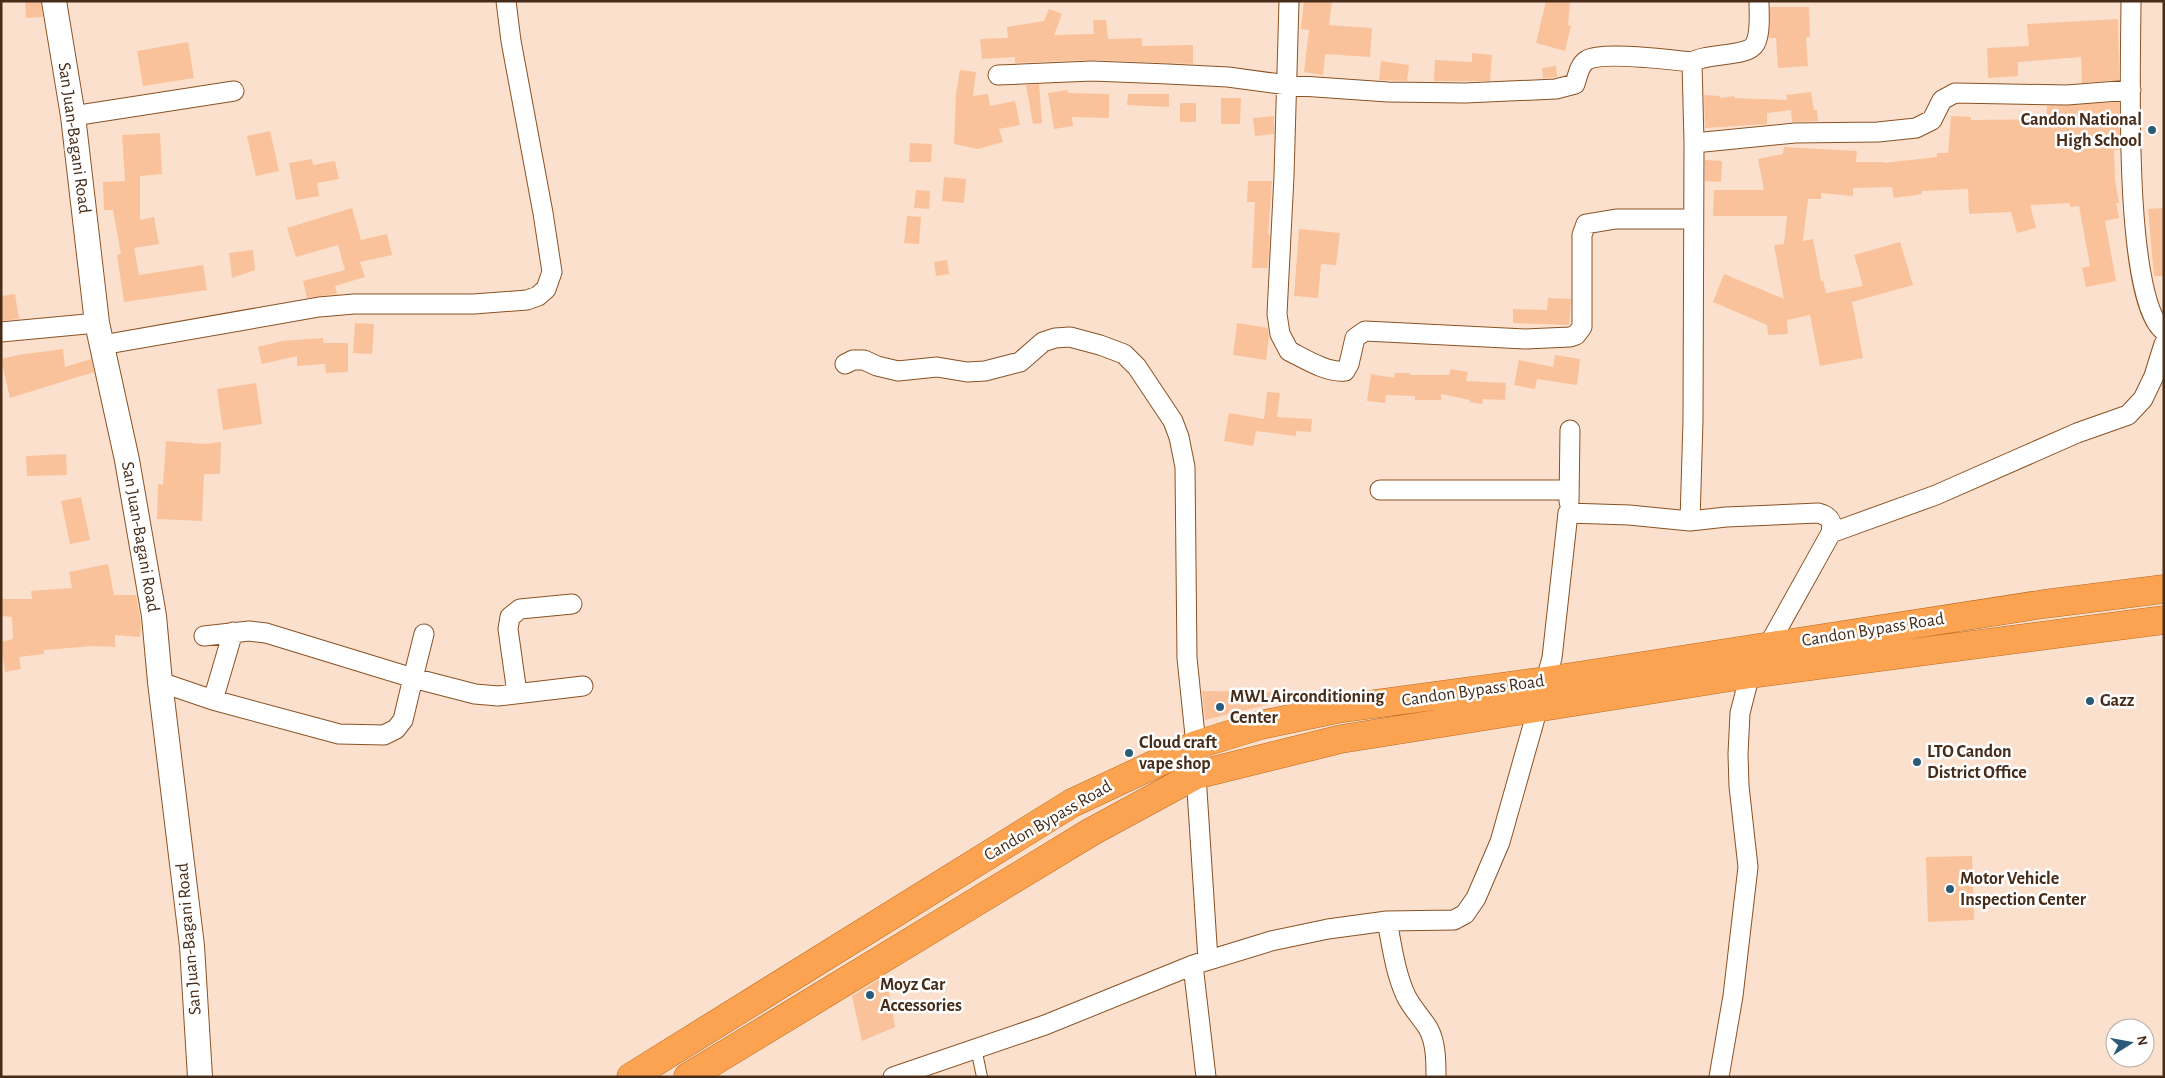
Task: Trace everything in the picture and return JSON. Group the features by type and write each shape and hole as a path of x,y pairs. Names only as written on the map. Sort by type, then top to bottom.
{"highway":[{"name":"Candon Bypass Road","path":"631,1077 1072,803 1196,744 1261,725 1337,709 1545,681 2044,604 2164,588"},
{"name":"Candon Bypass Road","path":"688,1077 1091,832 1196,775 1341,739 1750,674 2164,620"},
{"path":"867,931 883,957"}],"street":[{"name":"San Juan-Bagani Road","path":"54,1 73,116 99,334 129,470 154,616 160,682 192,946 200,1077"},
{"path":"1,332 99,334 319,307 354,304 474,304 527,300 538,296 546,290 552,272 511,41 506,1"},
{"path":"1289,1 1277,314 1280,334 1289,351 1335,371 1346,371 1355,338 1365,331 1524,339 1564,338 1576,335 1582,327 1583,317 1582,235 1586,224 1616,219 1693,219"},
{"path":"998,75 1092,71 1158,73 1228,77 1287,86 1465,94 1556,89 1574,84 1581,66 1593,58 1604,56 1692,62 1708,55 1729,54 1750,49 1755,45 1759,1"},
{"path":"2131,1 2131,173 2137,247 2144,291 2150,312 2158,326 2164,330"},
{"path":"1690,521 1693,420 1694,143 1692,62"},
{"path":"1694,143 1795,133 1878,132 1916,128 1932,120 1942,100 1955,93 2067,95 2131,90"},
{"path":"73,116 234,91"},
{"path":"845,364 853,360 864,360 898,371 937,367 967,372 985,371 1020,362 1043,342 1070,337 1100,344 1124,354 1137,367 1173,421 1181,443 1186,467 1187,658 1196,744"},
{"path":"1831,533 1936,495 2077,433 2128,415 2143,399 2154,376 2164,344"},
{"path":"893,1077 1046,1025 1201,963 1290,937 1328,929 1387,921 1454,920 1465,914 1476,898 1500,842 1536,709 1552,658 1568,514 1570,430"},
{"path":"1380,490 1569,490"},
{"path":"1568,514 1629,515 1690,521 1726,517 1818,513 1827,515 1830,519 1831,533 1768,646 1750,674 1740,713 1739,786 1748,868 1733,996 1719,1077"},
{"path":"517,693 508,629 513,613 532,607 572,604"},
{"path":"204,636 249,631 266,633 413,678 474,694 498,696 583,686"},
{"path":"213,700 233,632"},
{"path":"160,682 213,700 339,734 384,735 396,729 403,720 424,634"},
{"path":"1196,775 1206,1077"},
{"path":"1387,921 1397,973 1406,996 1416,1014 1428,1028 1432,1039 1436,1058 1436,1077"}],"lane":[{"path":"976,1048 982,1077"}],"building":[{"path":"25,1 41,1 43,17 26,18"},
{"path":"1304,1 1332,1 1329,25 1372,28 1370,57 1325,54 1323,75 1304,72 1309,30 1301,29"},
{"path":"1546,1 1570,1 1568,25 1571,26 1565,51 1536,43"},
{"path":"1770,7 1809,7 1810,37 1806,37 1808,66 1778,68 1776,38 1769,38"},
{"path":"1049,9 1062,14 1054,35 1094,34 1093,20 1106,20 1108,39 1142,38 1142,46 1193,45 1193,64 1092,60 1015,63 1015,57 982,59 980,39 1008,38 1007,27 1044,21"},
{"path":"2118,19 2119,80 2082,83 2081,57 2018,62 2018,76 1988,78 1987,48 2029,46 2027,24"},
{"path":"188,42 194,78 143,86 137,51"},
{"path":"1472,53 1492,55 1490,81 1434,81 1435,60 1472,62"},
{"path":"1381,61 1409,65 1407,81 1379,80"},
{"path":"1556,66 1557,77 1543,78 1542,68"},
{"path":"960,70 976,72 973,96 988,94 990,106 1015,101 1020,125 999,129 1003,142 978,149 954,144 956,94"},
{"path":"1039,84 1042,123 1033,124 1026,85"},
{"path":"1067,90 1068,93 1109,94 1109,118 1072,117 1073,126 1054,129 1048,93"},
{"path":"1811,92 1814,110 1817,110 1818,121 1792,122 1791,110 1767,113 1767,124 1705,128 1704,95 1720,96 1720,98 1734,96 1735,98 1787,100 1786,95"},
{"path":"1128,94 1169,94 1169,107 1127,105"},
{"path":"1221,98 1241,98 1240,124 1221,124"},
{"path":"2119,102 2120,150 2114,150 2115,180 2119,203 2116,203 2119,218 2105,221 2116,281 2086,287 2082,268 2090,266 2079,206 2070,207 2070,203 2030,205 2036,228 2017,233 2011,212 1969,214 1968,189 1922,191 1922,194 1894,198 1892,187 1853,188 1853,196 1821,193 1821,199 1808,199 1803,241 1813,239 1821,281 1823,281 1826,293 1863,286 1854,255 1900,242 1913,285 1852,302 1863,358 1820,366 1810,315 1787,320 1788,334 1768,335 1767,325 1713,302 1724,274 1784,299 1774,245 1784,244 1787,216 1713,216 1714,190 1764,190 1758,159 1783,154 1784,147 1857,151 1856,162 1884,163 1937,157 1937,153 1948,153 1951,116 1971,117 1971,120 2046,119 2047,106"},
{"path":"1180,103 1196,103 1196,122 1180,122"},
{"path":"1274,116 1274,134 1255,136 1253,118"},
{"path":"270,131 279,171 256,176 247,136"},
{"path":"160,133 162,174 140,176 140,220 154,217 159,244 134,248 139,275 203,265 207,290 124,302 117,255 121,254 113,210 104,210 103,182 125,181 122,135"},
{"path":"910,143 932,144 931,162 909,162"},
{"path":"312,159 313,165 335,161 339,179 317,183 319,196 296,200 289,163"},
{"path":"1705,160 1722,161 1721,182 1705,181"},
{"path":"944,177 966,179 964,203 942,201"},
{"path":"1248,181 1272,181 1268,235 1270,235 1268,268 1252,268 1255,202 1247,202"},
{"path":"916,190 930,191 929,209 914,208"},
{"path":"352,208 361,240 387,234 392,255 360,262 365,277 335,286 337,294 307,298 303,281 345,270 338,245 296,257 287,228"},
{"path":"2164,208 2164,276 2154,276 2148,209"},
{"path":"907,216 921,217 919,244 904,243"},
{"path":"1299,229 1340,233 1336,265 1321,264 1318,298 1294,296"},
{"path":"253,250 255,270 232,278 229,253"},
{"path":"947,260 949,274 936,276 934,262"},
{"path":"15,294 19,319 1,321 1,296"},
{"path":"1548,298 1571,299 1569,325 1513,323 1513,309 1547,310"},
{"path":"355,323 374,324 372,354 353,353"},
{"path":"1237,323 1268,328 1269,337 1266,360 1233,355"},
{"path":"323,338 323,343 348,343 348,372 326,373 325,364 297,366 297,356 262,364 258,347 282,341"},
{"path":"63,349 65,367 91,359 94,372 10,398 1,359"},
{"path":"1555,355 1580,359 1577,385 1537,379 1535,389 1514,385 1519,360 1553,367"},
{"path":"1451,369 1468,372 1466,381 1506,383 1505,400 1483,399 1482,404 1441,394 1441,400 1415,400 1415,396 1386,395 1385,403 1367,401 1371,374 1394,378 1395,373 1449,375"},
{"path":"256,383 262,424 223,430 217,389"},
{"path":"1267,392 1280,393 1277,417 1312,419 1311,432 1296,431 1296,436 1256,431 1253,446 1224,441 1229,413 1264,419"},
{"path":"166,441 205,444 221,442 220,474 204,474 202,521 157,519 158,484 163,485"},
{"path":"66,454 67,475 27,476 26,456"},
{"path":"81,497 90,540 70,544 61,501"},
{"path":"108,564 114,595 136,595 141,623 140,637 115,635 115,647 93,646 44,650 44,654 19,657 21,669 5,672 1,642 13,639 12,617 1,616 1,599 32,599 31,591 72,588 69,572"},
{"path":"1202,691 1299,692 1299,697 1205,720"},
{"name":"Motor Vehicle Inspection Center","path":"1972,856 1974,920 1928,922 1926,857"},
{"path":"886,975 895,1027 862,1041 852,996"}],"place":[{"name":"Candon National High School","path":"2152,130"},
{"name":"Gazz","path":"2090,701"},
{"name":"MWL Airconditioning Center","path":"1220,707"},
{"name":"Cloud craft vape shop","path":"1129,753"},
{"name":"LTO Candon District Office","path":"1917,762"},
{"name":"Motor Vehicle Inspection Center","path":"1950,889"},
{"name":"Moyz Car Accessories","path":"870,995"}]}
